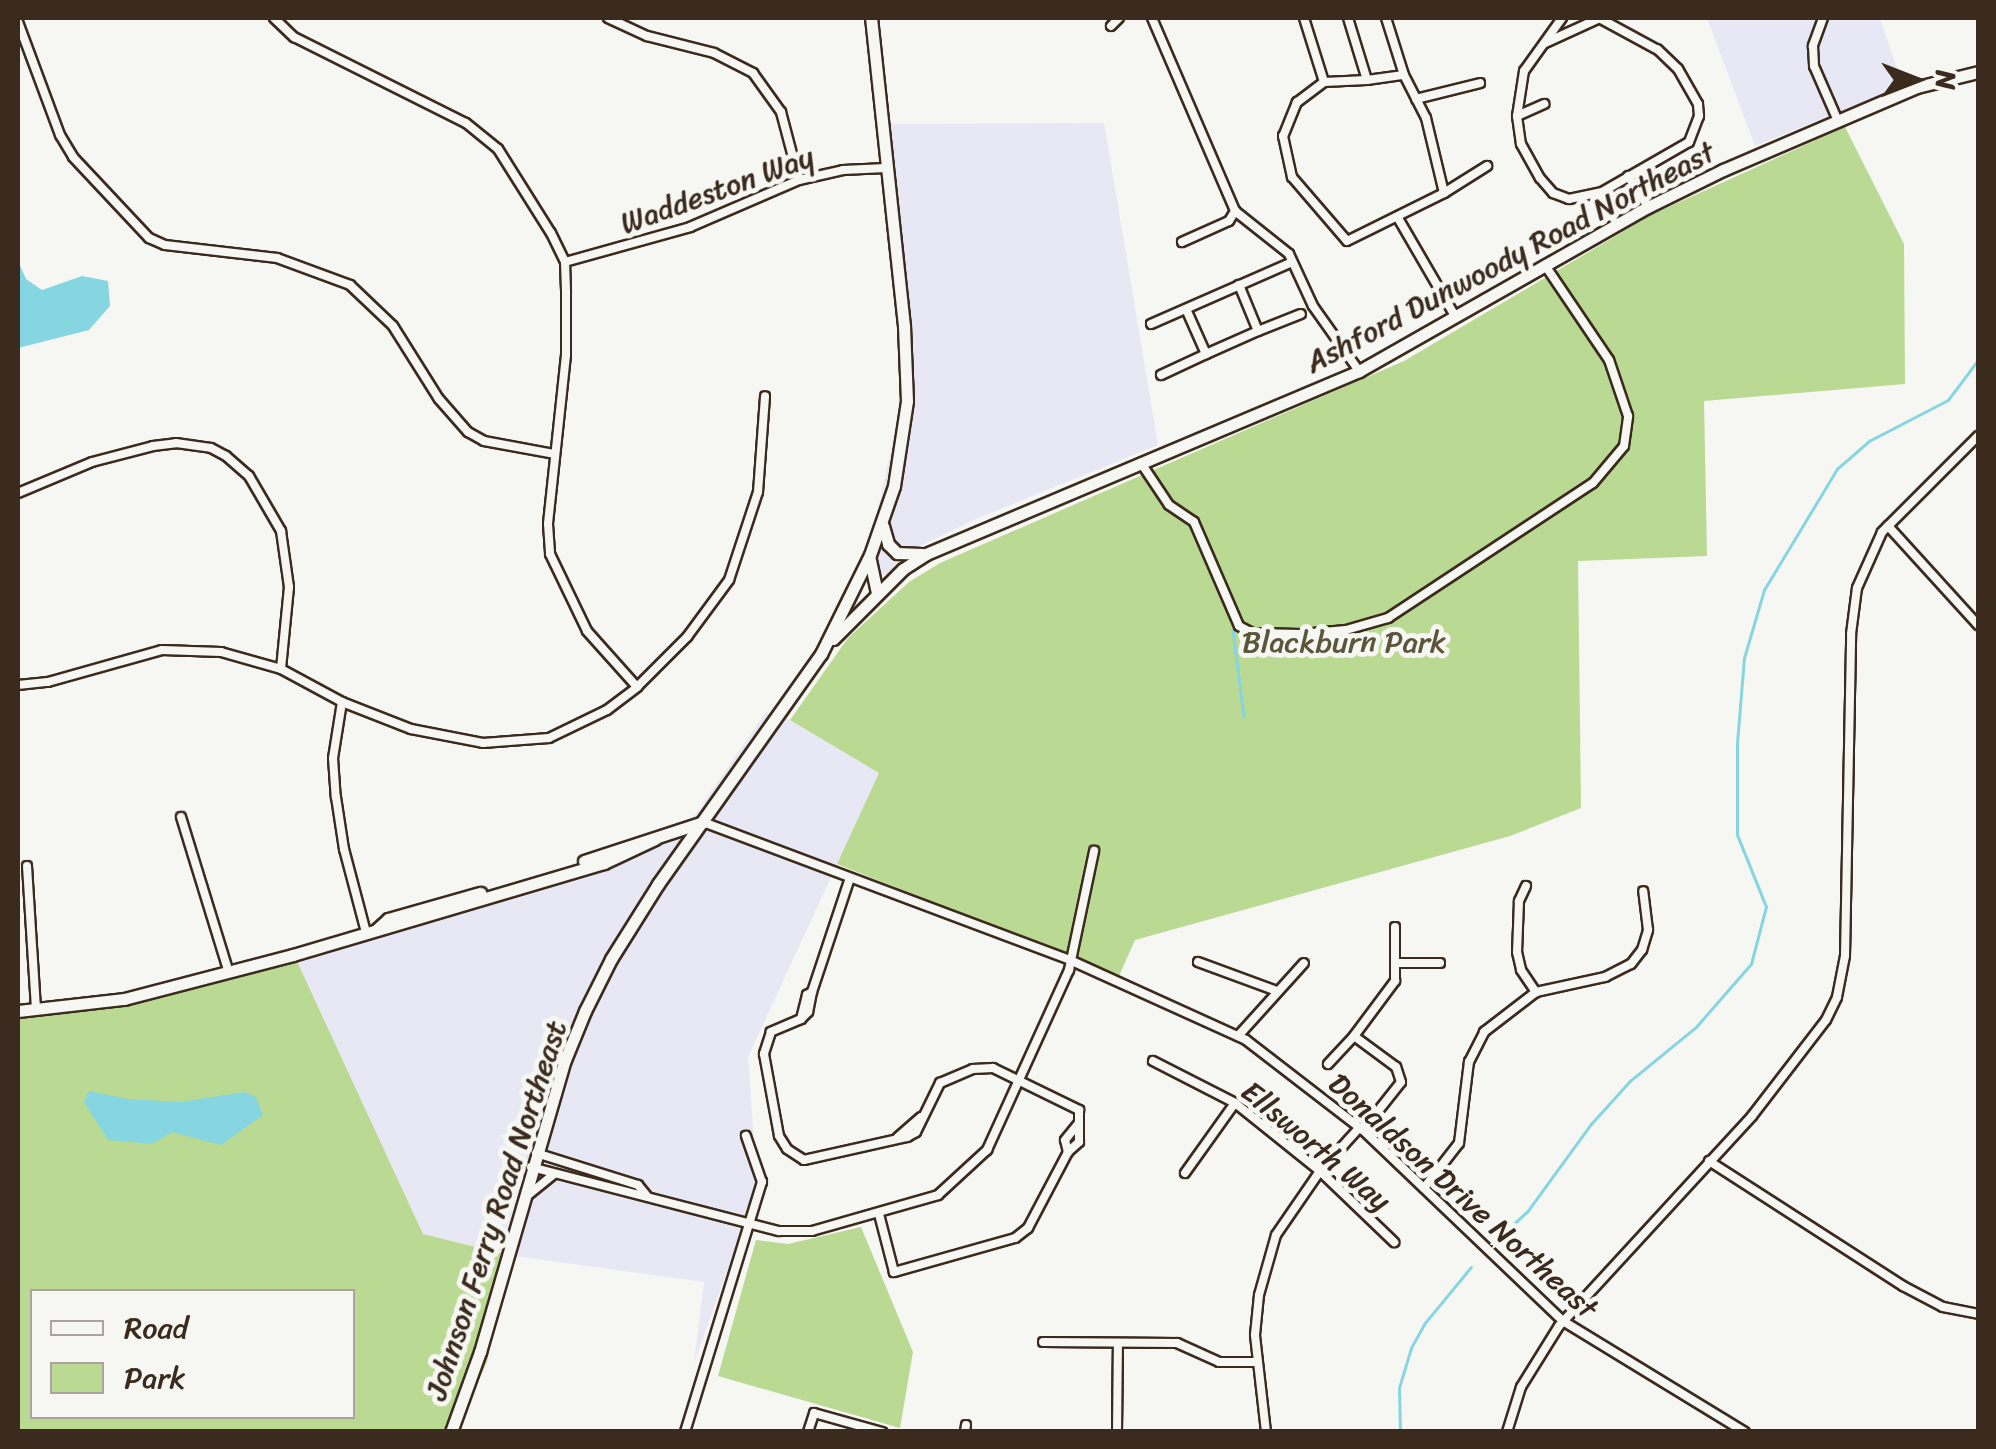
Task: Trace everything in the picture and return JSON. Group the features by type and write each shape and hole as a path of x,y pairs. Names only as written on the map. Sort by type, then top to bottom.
{"main road":[{"path":"821,654 882,524 904,444 907,401 897,232 886,168 871,18"},
{"name":"Ashford Dunwoody Road Northeast","path":"821,654 877,594 926,554 1358,370 1648,207 1917,87 1978,72"},
{"path":"882,524 888,544 897,553 926,554"},
{"path":"870,554 868,571 877,594"},
{"name":"Johnson Ferry Road Northeast","path":"451,1432 480,1352 520,1203 565,1060 611,958 821,654"},
{"path":"18,1012 139,996 372,931 388,919 704,822"}],"street":[{"path":"274,18 294,37 443,109 498,149 524,185 565,262 566,355 548,524 559,578 587,631 637,687"},
{"path":"608,18 647,36 714,54 753,74 781,112 799,180"},
{"path":"1111,26 1119,18"},
{"path":"1152,18 1235,211 1271,236 1292,262 1313,306 1358,370"},
{"path":"1304,18 1324,82"},
{"path":"1348,18 1367,80"},
{"path":"1386,18 1404,75 1426,118 1444,192"},
{"path":"1542,44 1600,18 1658,50 1678,69 1698,104 1697,132 1689,142 1586,198 1553,193 1521,144 1517,116 1524,71 1542,44 1562,18"},
{"path":"1823,18 1812,46 1814,66 1838,121"},
{"path":"18,22 60,136 73,157 148,238 165,245 277,258 350,285 393,326 439,398 468,432 484,441 554,454"},
{"path":"1404,75 1324,82 1297,102 1283,136 1292,177 1347,241 1398,218 1487,166"},
{"path":"1416,99 1480,83"},
{"path":"1517,116 1544,104"},
{"name":"Waddeston Way","path":"565,262 676,232 799,180 843,170 886,168"},
{"path":"1628,176 1648,207"},
{"path":"1182,242 1229,221 1235,211"},
{"path":"1398,218 1455,316"},
{"path":"1151,324 1292,262"},
{"path":"1140,463 1169,505 1194,522 1239,626 1252,633 1300,634 1346,630 1388,618 1593,483 1624,446 1628,416 1609,360 1544,265"},
{"path":"1239,285 1258,331"},
{"path":"1186,309 1206,354"},
{"path":"1161,375 1301,314"},
{"path":"18,685 48,682 162,650 221,652 281,669 342,702 444,738 522,743 579,726 637,687 687,637 729,580 758,492 765,396"},
{"path":"1507,1432 1521,1387 1563,1322 1815,1041 1837,997 1845,956 1849,868 1851,634 1862,570 1888,526 1978,436"},
{"path":"18,494 92,462 153,446 176,443 211,448 226,456 249,476 281,531 288,587 281,669"},
{"path":"1888,526 1978,626"},
{"path":"342,702 333,758 336,797 344,849 372,931"},
{"path":"181,817 228,970"},
{"name":"Donaldson Drive Northeast","path":"704,822 1072,962 1238,1036 1361,1129 1563,1322 1745,1432"},
{"path":"536,1152 638,1185 646,1194 749,1225 812,1232 938,1195 973,1167 987,1150 1018,1082 1072,962 1094,851"},
{"path":"27,866 36,1010"},
{"path":"850,878 802,1019 770,1032 764,1044 779,1136 787,1149 804,1160 898,1136 921,1116 940,1083 973,1069 993,1068 1080,1110 1079,1142 1068,1152 1036,1216 1015,1238 894,1272 879,1214"},
{"path":"1526,886 1519,901 1517,952 1520,970 1536,992"},
{"path":"1424,1188 1459,1143 1464,1088 1475,1047 1484,1032 1536,992 1605,977 1631,964 1642,950 1648,930 1643,891"},
{"path":"1328,1064 1396,981 1395,927"},
{"path":"1198,962 1278,991"},
{"path":"1238,1036 1304,963"},
{"path":"1396,963 1440,963"},
{"path":"1266,1432 1254,1362 1259,1295 1276,1235 1320,1171 1402,1082 1396,1068 1354,1036"},
{"name":"Ellsworth Way","path":"1153,1060 1235,1104 1320,1171 1394,1242"},
{"path":"1185,1173 1235,1104"},
{"path":"685,1432 762,1182 746,1136"},
{"path":"1709,1160 1904,1286 1943,1307 1978,1314"},
{"path":"532,1167 635,1198 646,1194"},
{"path":"520,1203 554,1174"},
{"path":"1043,1342 1177,1344 1219,1362 1254,1362"},
{"path":"1117,1432 1118,1343"},
{"path":"808,1432 814,1413 882,1432"}],"shaded area":[{"path":"1707,18 1880,18 1903,86 1755,146"},
{"path":"1104,123 1158,445 978,518 924,544 886,574 876,574 870,549 902,396 896,258 880,124"},
{"path":"766,712 790,720 879,773 748,1057 754,1141 763,1172 694,1363 704,1282 508,1255 423,1234 295,957 601,862 695,815"}],"green space":[{"name":"Blackburn Park","path":"1845,127 1904,244 1905,384 1704,401 1707,556 1578,561 1581,808 1510,836 1135,940 1119,976 837,864 879,773 790,720 848,638 909,582 940,563 1404,361 1653,214"},
{"path":"295,957 423,1234 508,1255 487,1362 455,1431 18,1431 18,1013 131,996"},
{"path":"861,1227 913,1352 900,1428 718,1376 756,1240 788,1244"}],"water":[{"path":"18,261 26,279 42,290 82,276 108,281 110,306 89,330 18,348"},
{"path":"89,1091 128,1099 180,1102 244,1092 256,1097 263,1115 221,1145 172,1132 152,1144 108,1140 84,1102"}],"waterway":[{"path":"1503,1234 1527,1212 1591,1124 1630,1081 1696,1027 1751,964 1766,907 1737,835 1737,743 1744,658 1764,590 1837,469 1869,441 1948,400 1978,360"},
{"path":"1233,630 1244,716"},
{"path":"1400,1432 1399,1388 1411,1348 1425,1323 1471,1267"}]}
